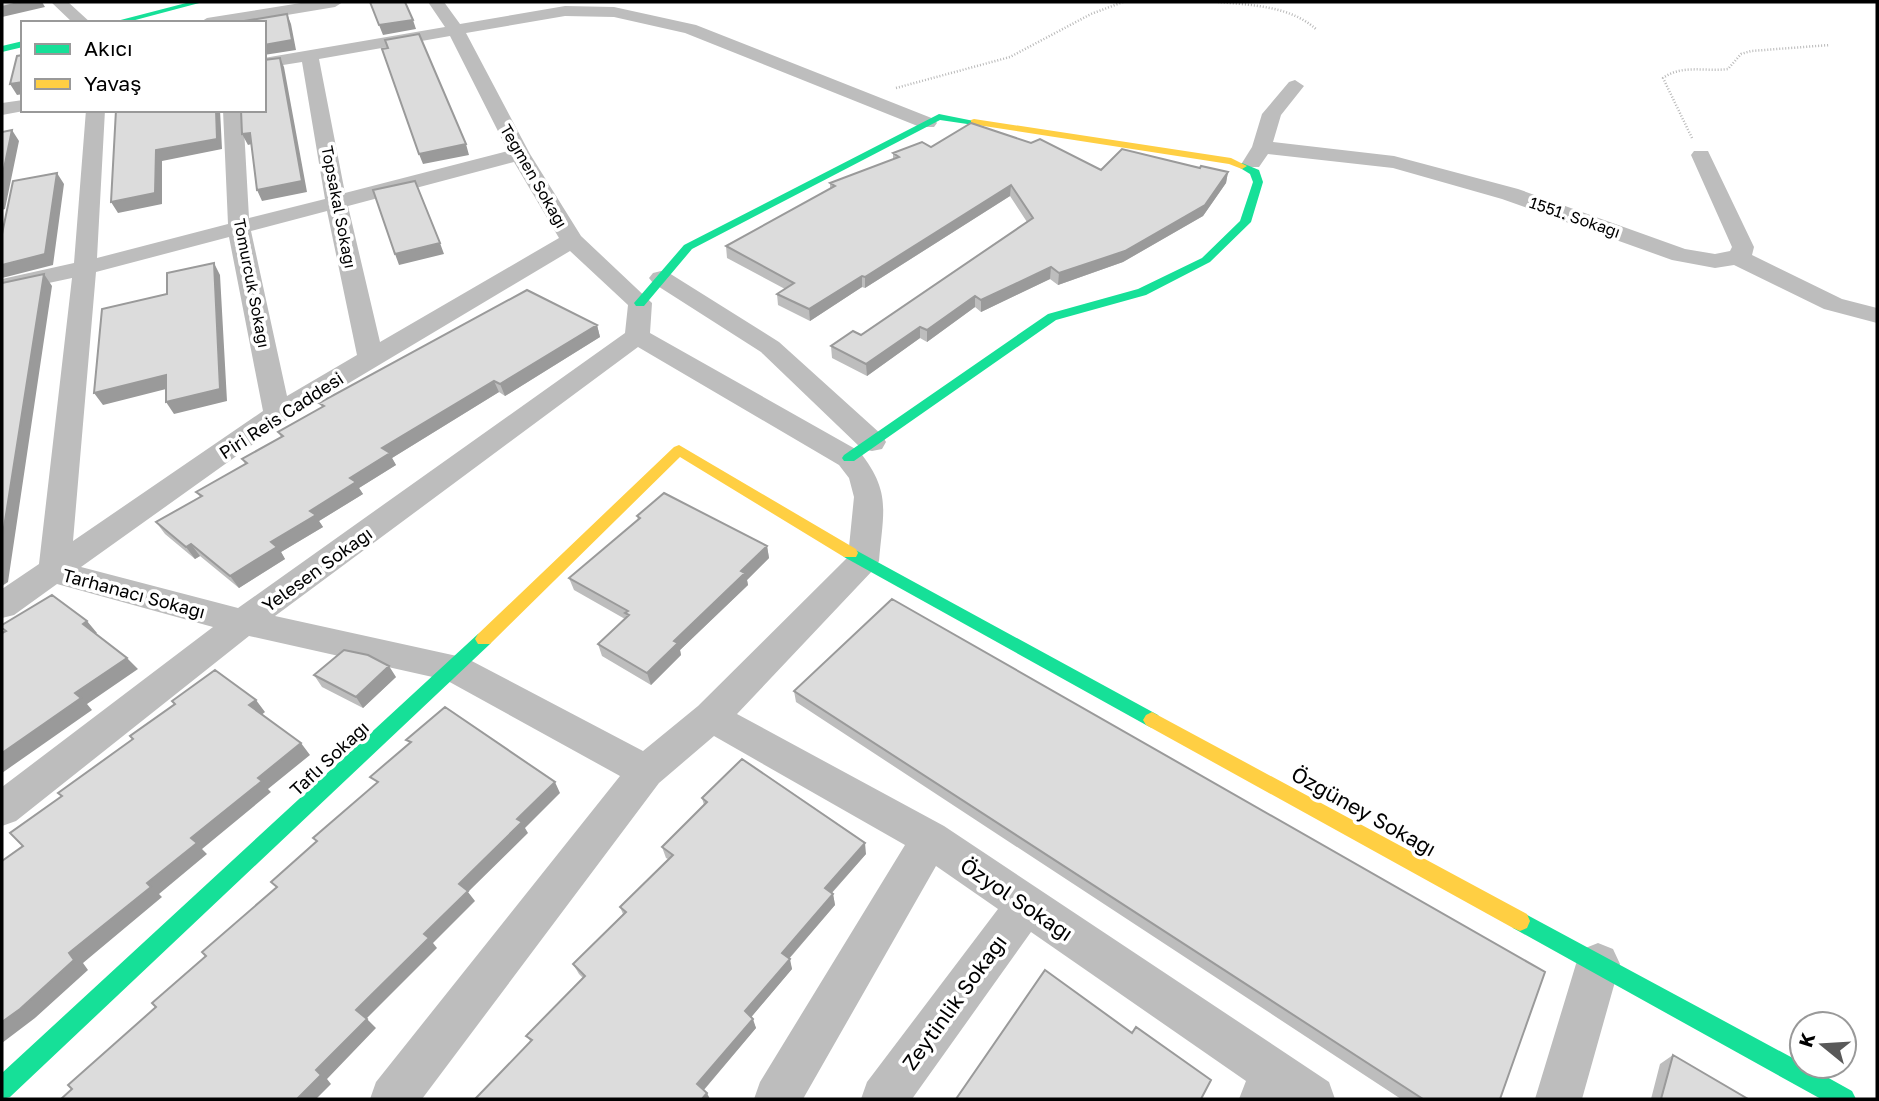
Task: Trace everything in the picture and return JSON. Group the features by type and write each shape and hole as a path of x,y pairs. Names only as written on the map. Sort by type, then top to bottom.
{"street":[{"path":"59,2 81,21"},
{"path":"121,21 199,2"},
{"path":"226,21 313,12 335,2"},
{"name":"Teğmen Sokağı","path":"436,2 456,31 520,154 572,240 640,303"},
{"path":"266,63 317,50 456,31 565,11 614,12 690,29 927,123"},
{"path":"2,49 21,44"},
{"name":"Topsakal Sokağı","path":"317,50 336,202 370,358"},
{"path":"1249,167 1262,147 1272,114 1295,86"},
{"path":"2,110 21,106"},
{"name":"Tarhanacı Sokağı","path":"96,112 85,268 54,571 243,622 454,668 646,771"},
{"name":"Tomurcuk Sokağı","path":"233,112 239,229 277,414"},
{"path":"393,1099 646,771 710,717 863,561 869,497 863,477 849,458 637,336 640,303 688,247 939,117 1231,161 1249,167 1258,177 1245,222 1206,260 1142,292 1052,317 849,458"},
{"name":"1551. Sokağı","path":"1262,147 1394,162 1510,194 1698,259 1715,261 1737,257"},
{"path":"2,286 239,229 520,154"},
{"path":"1701,155 1743,247 1742,253 1737,257 1833,304 1877,316"},
{"name":"Piri Reis Caddesi","path":"2,606 277,414 572,240"},
{"path":"1698,259 1877,338"},
{"path":"661,278 770,347 872,442"},
{"name":"Yelesen Sokağı","path":"2,809 243,622 637,336"},
{"name":"Özgüney Sokağı","path":"679,450 863,561 1844,1099"},
{"name":"Taflı Sokağı","path":"2,1089 454,668 679,450"},
{"name":"Özyol Sokağı","path":"710,717 930,839 1025,906 1268,1087 1312,1099"},
{"path":"777,1099 930,839"},
{"name":"Zeytinlik Sokağı","path":"884,1099 1025,906"},
{"path":"1558,1099 1598,964"}],"path":[{"path":"856,97 939,78 1010,57 1091,15 1123,2"},
{"path":"1218,2 1290,14 1304,19 1317,30"},
{"path":"1230,3 1237,2"},
{"path":"1701,155 1665,83 1663,78 1667,74 1685,70 1728,69 1741,54 1764,48 1830,45"}],"building":[{"path":"2,2 22,2 2,7"},
{"path":"370,2 405,2 413,20 379,25"},
{"path":"287,14 292,40 266,45 266,21 244,21"},
{"path":"419,34 466,144 419,154 382,49 388,48 385,40"},
{"path":"21,55 21,82 10,84 17,56"},
{"path":"280,58 302,181 257,190 250,133 242,134 241,112 266,112 266,60"},
{"path":"116,112 216,112 217,139 156,150 155,193 111,202"},
{"path":"971,123 1031,143 1040,139 1101,170 1122,149 1228,172 1205,205 1125,251 1059,273 1051,267 981,300 975,296 927,330 920,327 866,364 831,346 853,331 861,335 1033,218 1011,185 809,309 777,294 794,283 726,246 835,186 830,183 899,157 893,153 922,142 931,147"},
{"path":"12,130 2,178 2,132"},
{"path":"57,173 45,254 2,265 2,234 13,181"},
{"path":"415,181 440,243 395,254 373,190"},
{"path":"214,263 220,389 166,402 166,375 94,393 102,309 167,294 167,273"},
{"path":"44,274 2,540 2,283"},
{"path":"527,290 597,325 500,384 494,381 382,448 390,453 350,478 356,482 310,511 316,515 271,542 277,547 230,576 191,544 186,547 156,522 202,496 196,492 247,463 242,459 283,436 278,432 324,406 319,403"},
{"path":"664,493 767,546 741,571 745,573 674,641 678,643 647,673 598,644 629,615 625,613 628,611 569,578 640,518 637,516"},
{"path":"52,595 87,621 83,624 127,658 75,693 81,698 2,753 2,633 6,631 2,625"},
{"path":"892,599 1545,972 1500,1099 1423,1099 794,691"},
{"path":"344,650 368,655 389,666 356,697 314,675"},
{"path":"215,670 256,700 249,705 301,743 258,778 262,781 191,838 197,843 147,883 151,887 69,953 74,960 2,1022 2,861 23,846 10,833 62,796 58,793 133,739 130,736 175,704 172,701"},
{"path":"445,707 555,782 517,819 522,822 459,884 468,891 424,934 429,938 356,1010 367,1019 316,1070 321,1075 297,1099 61,1099 72,1089 68,1085 156,1007 152,1003 206,956 202,952 277,887 271,882 317,841 313,838 378,782 370,777 411,742 406,740"},
{"path":"742,759 865,843 825,888 833,894 782,953 790,959 745,1011 753,1019 697,1084 707,1093 702,1099 475,1099 532,1040 526,1036 585,976 573,964 626,912 620,907 673,855 662,847 707,802 702,798"},
{"path":"1045,970 1132,1033 1136,1027 1211,1080 1201,1099 956,1099"},
{"path":"1673,1055 1748,1099 1661,1099"}],"traffic: fast":[{"path":"121,21 199,2"},
{"path":"2,49 21,44"},
{"path":"640,303 688,247 939,117 974,122"},
{"path":"849,458 1052,317 1142,292 1206,260 1245,222 1258,182 1255,172 1242,166"},
{"path":"850,553 1152,720"},
{"path":"2,1089 484,639"},
{"path":"1520,921 1844,1099"}],"traffic: slow":[{"path":"974,122 1231,161 1242,166"},
{"path":"484,639 679,450 850,553"},
{"path":"1152,720 1520,921"}]}
